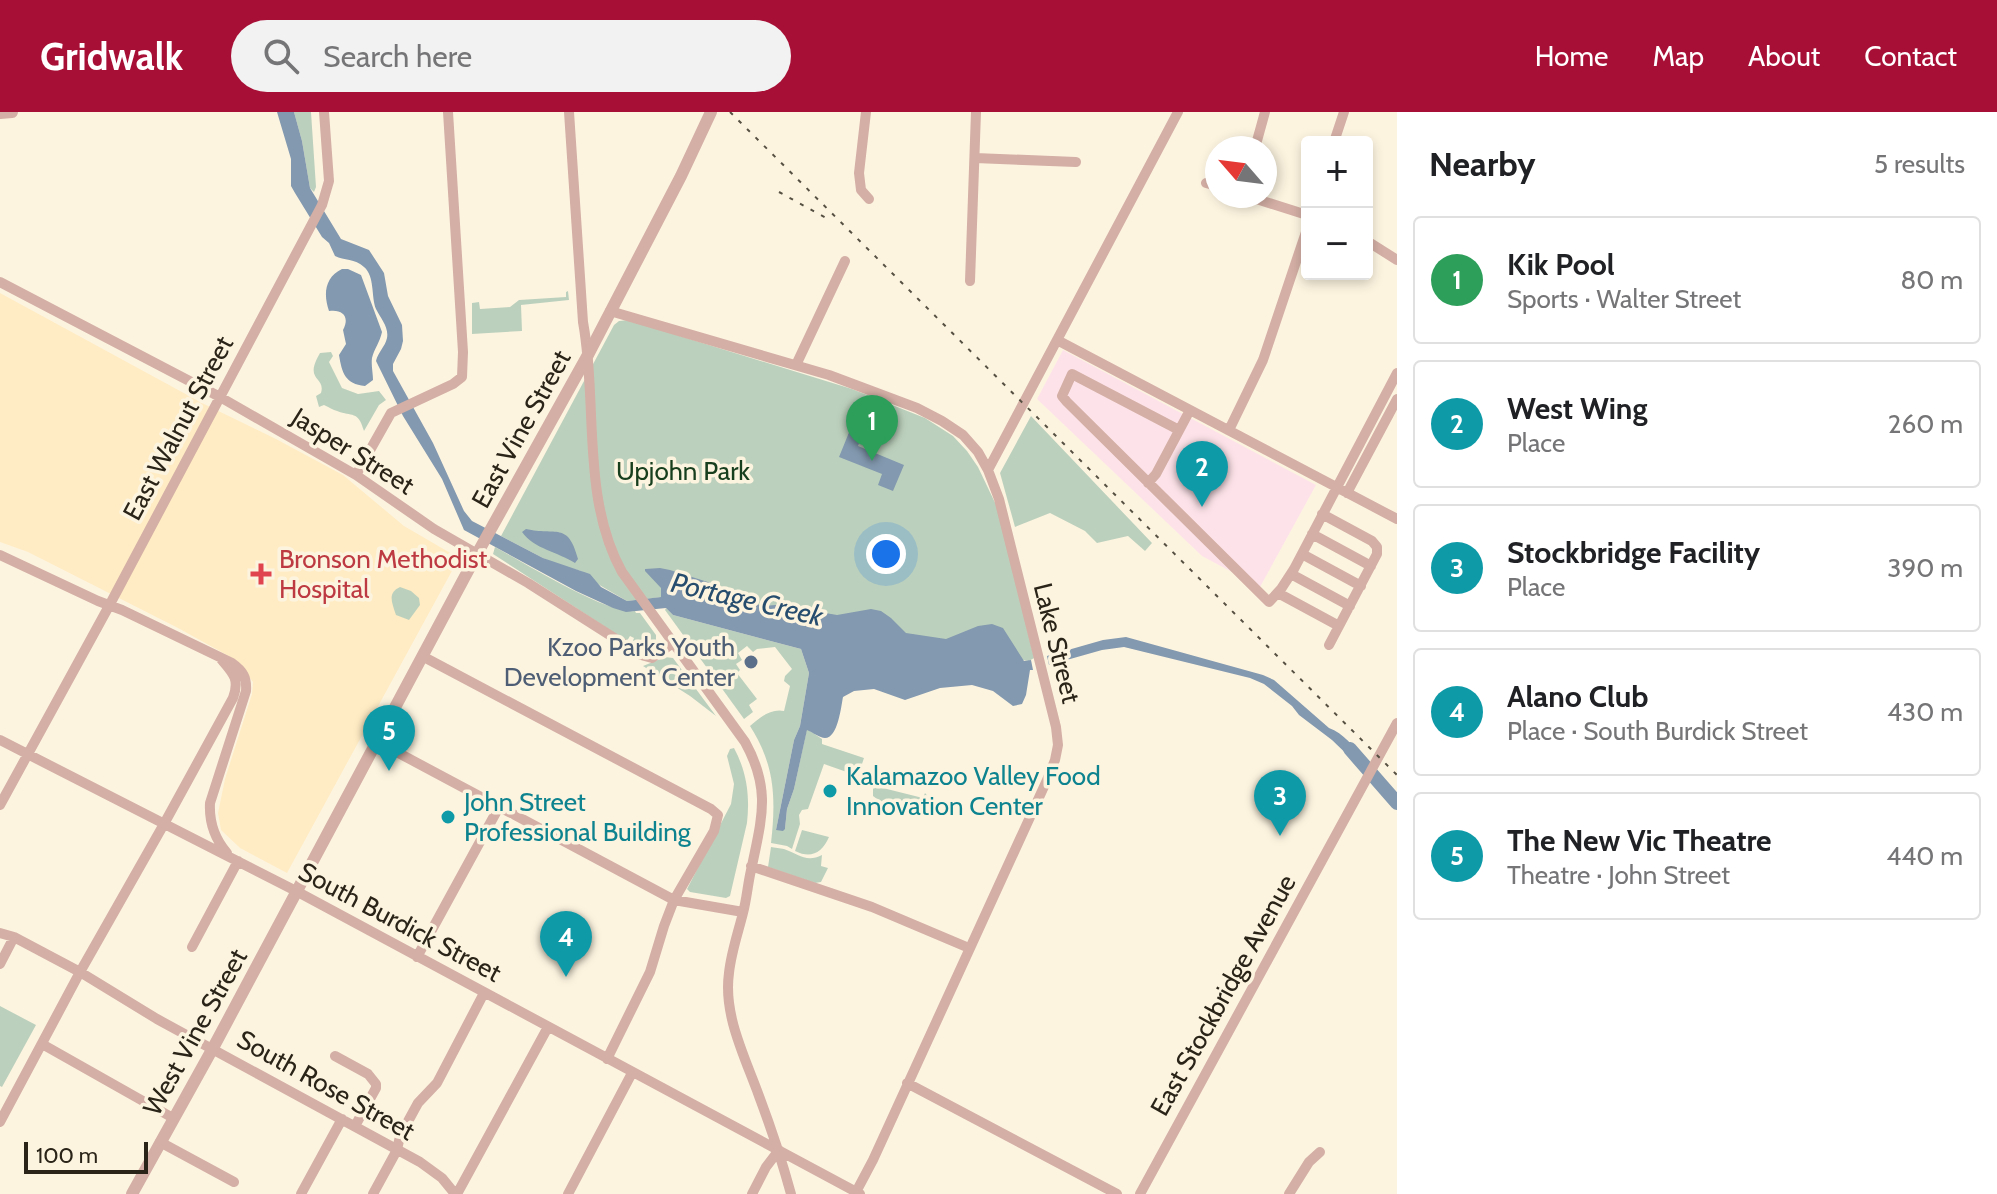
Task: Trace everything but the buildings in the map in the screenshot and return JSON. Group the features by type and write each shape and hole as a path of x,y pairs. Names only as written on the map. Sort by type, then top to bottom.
{"street":[{"path":"0,113 12,112"},
{"name":"East Walnut Street","path":"0,805 322,205 329,181 324,112"},
{"path":"356,475 391,413 453,384 463,374 448,112"},
{"path":"569,112 600,510 616,561 745,742 762,786 760,827 731,959 728,995 736,1031 779,1150 791,1194"},
{"name":"East Vine Street","path":"296,891 589,353 711,112"},
{"path":"866,112 859,173 861,190 869,199"},
{"path":"970,281 976,112"},
{"path":"988,470 1178,112"},
{"path":"1258,136 1265,112"},
{"path":"1336,136 1344,112"},
{"path":"975,158 1076,162"},
{"path":"1277,206 1301,213"},
{"path":"1373,245 1397,260"},
{"path":"1229,430 1263,360 1301,247"},
{"path":"796,365 845,261"},
{"name":"Jasper Street","path":"0,282 220,397 356,475 434,529 484,542 528,583 647,657 652,658 673,643"},
{"name":"Lake Street","path":"610,311 796,365 868,389 942,421 963,435 978,452 999,499 1056,727 1058,745 1055,760 858,1193"},
{"path":"1057,340 1397,519"},
{"path":"1179,430 1072,374 1062,396 1269,602 1291,574 1397,373"},
{"path":"1347,493 1397,399"},
{"path":"1148,483 1156,474 1190,410"},
{"path":"1322,514 1372,541 1377,547 1377,554 1329,645"},
{"path":"1312,534 1371,566"},
{"path":"1302,554 1361,586"},
{"path":"0,555 221,659 240,669 247,682 210,803 214,834 235,860 192,947"},
{"path":"1291,574 1350,606"},
{"path":"1278,593 1339,626"},
{"path":"422,656 718,815 714,831 674,900 650,972 607,1059"},
{"path":"0,1122 233,698 236,685 234,674 221,659"},
{"name":"East Stockbridge Avenue","path":"1140,1194 1397,723"},
{"path":"217,727 215,742 225,755"},
{"name":"South Burdick Street","path":"0,740 296,891 858,1193"},
{"path":"376,741 674,900 743,912"},
{"path":"417,957 499,807"},
{"path":"751,866 880,910 969,948"},
{"name":"West Vine Street","path":"132,1194 296,891"},
{"name":"South Rose Street","path":"0,933 14,937 80,972 151,1016 420,1162 442,1178 456,1194"},
{"path":"0,964 14,937"},
{"path":"373,1194 418,1103 437,1083 484,993"},
{"path":"456,1194 548,1027"},
{"path":"42,1044 173,1118"},
{"path":"335,1056 368,1074 376,1084 355,1126"},
{"path":"568,1194 632,1073"},
{"path":"907,1083 1117,1194"},
{"path":"301,1194 342,1119"},
{"path":"160,1142 234,1182"},
{"path":"752,1194 779,1150"},
{"path":"1289,1194 1309,1162 1320,1152"}],"shaded area":[{"name":"Bronson Methodist Hospital","path":"0,293 204,404 343,475 404,526 459,558 287,873 240,848 221,830 218,813 225,779 252,694 253,682 236,660 28,552 0,542"},
{"path":"1063,350 1316,485 1260,587 1202,556 1037,399"}],"green space":[{"path":"294,112 311,112 314,192 310,188"},
{"path":"568,291 569,300 521,305 522,331 472,334 472,303 479,302 480,309 510,307 519,300 566,297"},
{"name":"Upjohn Park","path":"628,320 852,389 925,418 953,436 978,467 999,511 1034,658 1029,661 967,652 662,597 627,601 581,571 543,558 501,536 614,325"},
{"path":"331,352 333,356 329,362 342,388 358,394 379,391 386,400 379,405 364,431 354,415 324,405 319,407 316,396 322,388 314,374 315,362 320,353"},
{"path":"1031,416 1152,543 1145,551 1128,536 1097,543 1085,531 1050,513 1015,527 1000,473"},
{"path":"495,547 586,596 606,605 640,613 656,635 656,643 645,650 632,643 634,638 630,636 627,641 493,554"},
{"path":"400,587 419,598 420,605 409,620 396,615 393,606 393,592"},
{"path":"666,608 673,615 801,649 809,673 776,830 785,829 807,729 822,739 822,744 864,758 858,776 824,764 808,809 802,810 799,815 800,824 792,849 771,843 772,782 765,754 750,726 770,712 784,711 790,686 784,681 792,669 775,647 753,652 747,646 738,653 742,660 736,664 740,670 737,673 757,699 749,705 753,712 744,719"},
{"path":"665,657 673,658 716,716 643,666"},
{"path":"734,748 745,775 748,813 730,896 690,892 687,889 731,804 734,784 727,756"},
{"path":"876,784 923,798 925,793 930,804 908,811 893,808 873,796"},
{"path":"802,830 829,837 815,853 801,853 795,851"},
{"path":"771,847 807,858 822,855 821,866 828,868 821,882 815,883 768,867"},
{"path":"0,1006 36,1025 2,1087 0,1086"}],"water":[{"path":"277,112 294,112 310,188 341,239 369,250 384,273 388,296 402,325 403,341 393,371 433,443 464,511 472,521 543,558 590,574 601,587 627,601 661,597 661,588 645,571 660,568 714,584 731,596 763,606 788,604 837,615 871,609 881,611 906,633 946,639 978,626 992,624 1003,628 1024,661 1031,660 1033,670 1030,670 1022,704 1013,706 993,691 972,685 940,688 905,700 874,689 854,691 843,697 838,721 829,737 823,738 807,730 785,829 776,830 809,673 801,649 673,615 666,608 626,612 613,608 464,530 442,479 403,416 376,361 387,334 374,304 370,276 361,264 335,256 291,186 291,159"},
{"path":"342,269 361,275 382,332 372,358 373,380 365,386 353,383 343,372 339,355 346,344 343,330 345,318 338,311 329,311 327,305 329,281"},
{"path":"850,430 862,435 858,446 904,465 893,491 878,485 882,474 839,457"},
{"path":"526,529 560,532 570,539 578,559 575,563 540,546 522,532"},
{"path":"1126,637 1274,680 1329,728 1344,737 1363,760 1359,766 1292,706 1264,684 1250,678 1124,647 1049,665 1047,656 1103,640"}],"waterway":[{"name":"Portage Creek","path":"1350,749 1397,803"}],"railway":[{"path":"730,112 1397,775"},
{"path":"779,192 828,219"}],"place":[{"name":"Kik Pool","path":"872,461"},
{"name":"West Wing","path":"1202,507"},
{"name":"Bronson Methodist Hospital","path":"261,574"},
{"name":"Kzoo Parks Youth Development Center","path":"751,662"},
{"name":"The New Vic Theatre","path":"389,771"},
{"name":"Kalamazoo Valley Food Innovation Center","path":"830,791"},
{"name":"John Street Professional Building","path":"448,817"},
{"name":"Stockbridge Facility","path":"1280,836"},
{"name":"Alano Club","path":"566,977"}]}
